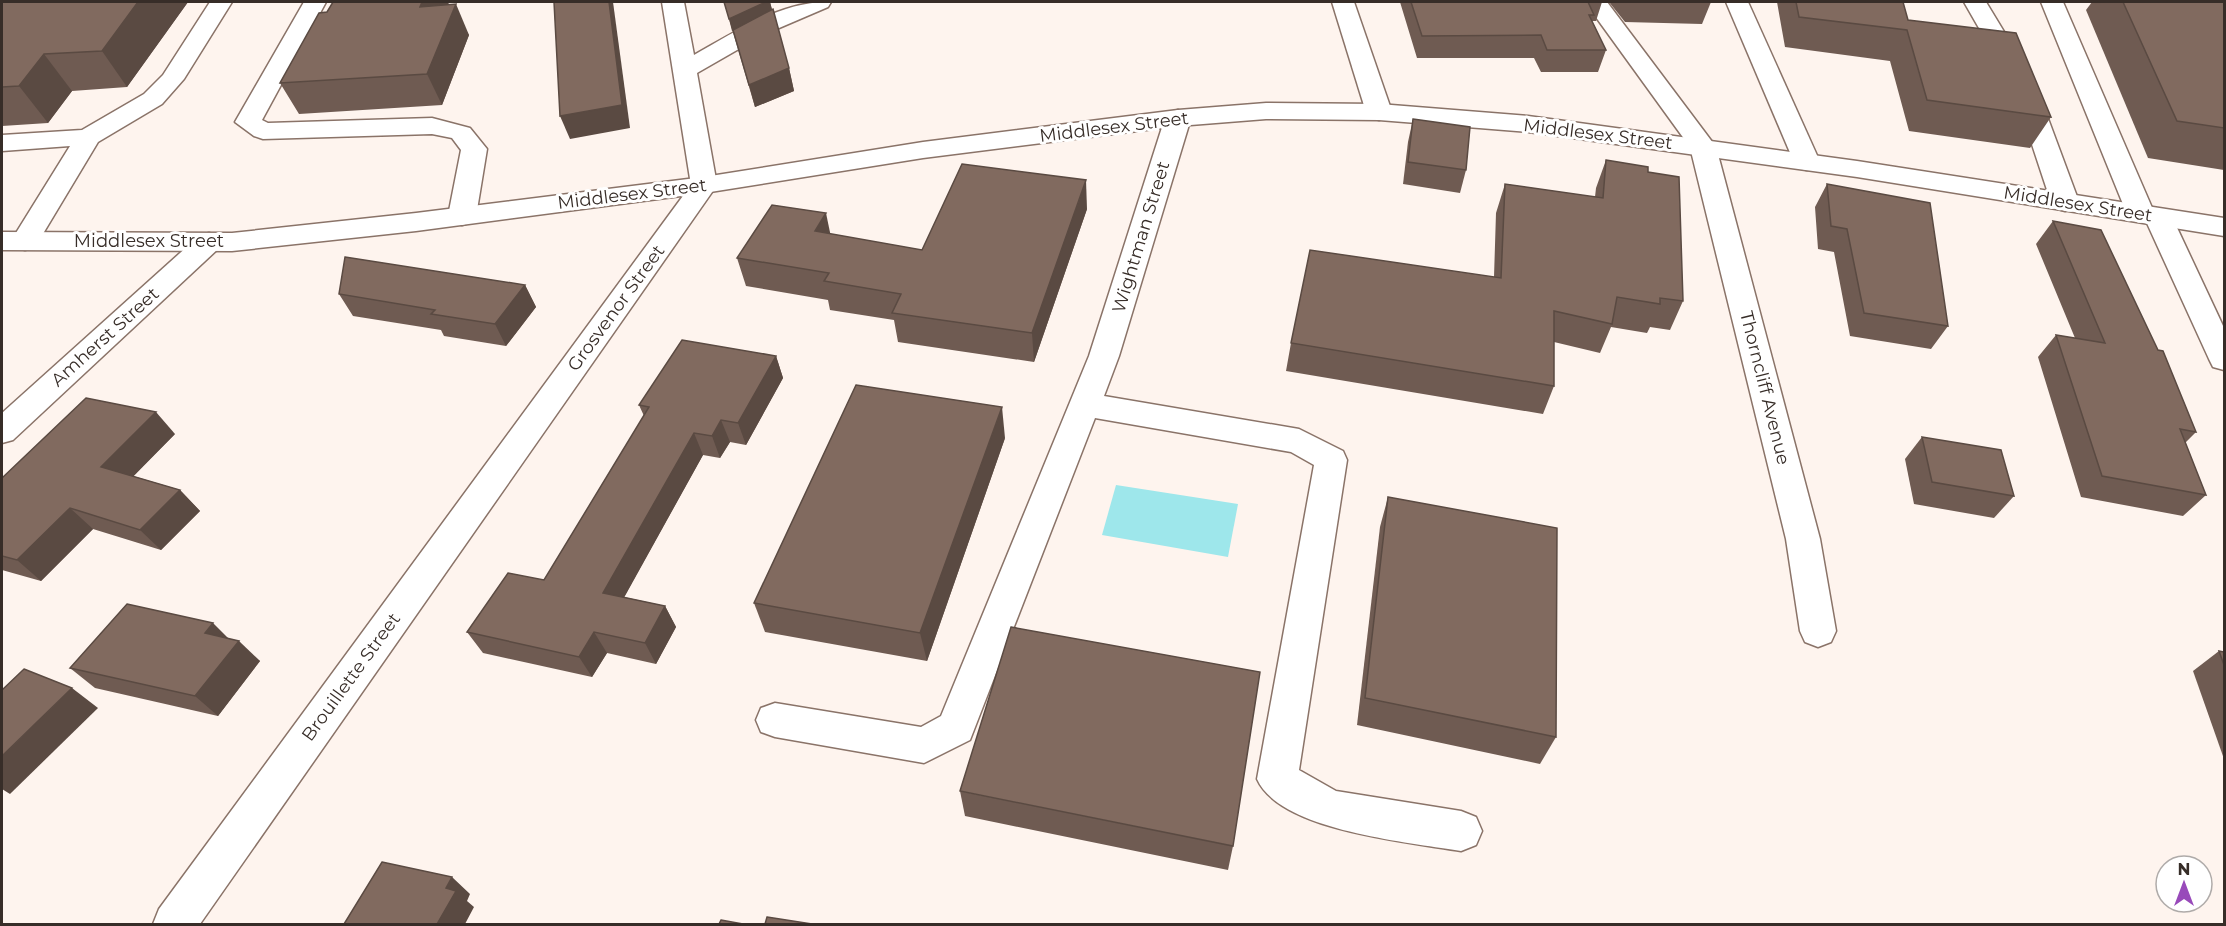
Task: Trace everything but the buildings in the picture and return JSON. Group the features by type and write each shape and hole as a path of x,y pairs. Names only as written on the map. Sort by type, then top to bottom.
{"street":[{"path":"13,241 88,137 153,99 172,79 221,2"},
{"path":"315,2 248,122 263,131 432,126 462,134 474,149 462,216"},
{"path":"673,2 704,185"},
{"path":"684,70 757,29 820,2"},
{"path":"1343,2 1379,112"},
{"path":"1596,2 1703,147"},
{"path":"1737,2 1807,162"},
{"path":"1975,2 2011,63 2031,105 2065,202"},
{"path":"2052,2 2150,216 2224,359"},
{"name":"Middlesex Street","path":"13,241 232,242 704,185 923,150 1178,118 1266,111 1379,112 1527,124 1807,162 2224,227"},
{"name":"Wightman Street","path":"775,720 924,745 956,728 1104,356 1178,118"},
{"path":"2,143 88,137"},
{"name":"Thorncliff Avenue","path":"1703,147 1803,539 1818,631"},
{"name":"Grosvenor Street","path":"528,430 704,185"},
{"name":"Amherst Street","path":"2,432 209,242"},
{"path":"1085,405 1299,441 1331,460 1278,779 1330,809 1461,831"},
{"name":"Brouillette Street","path":"174,924 528,430"}],"water":[{"path":"1116,485 1238,504 1228,557 1102,535"}]}
